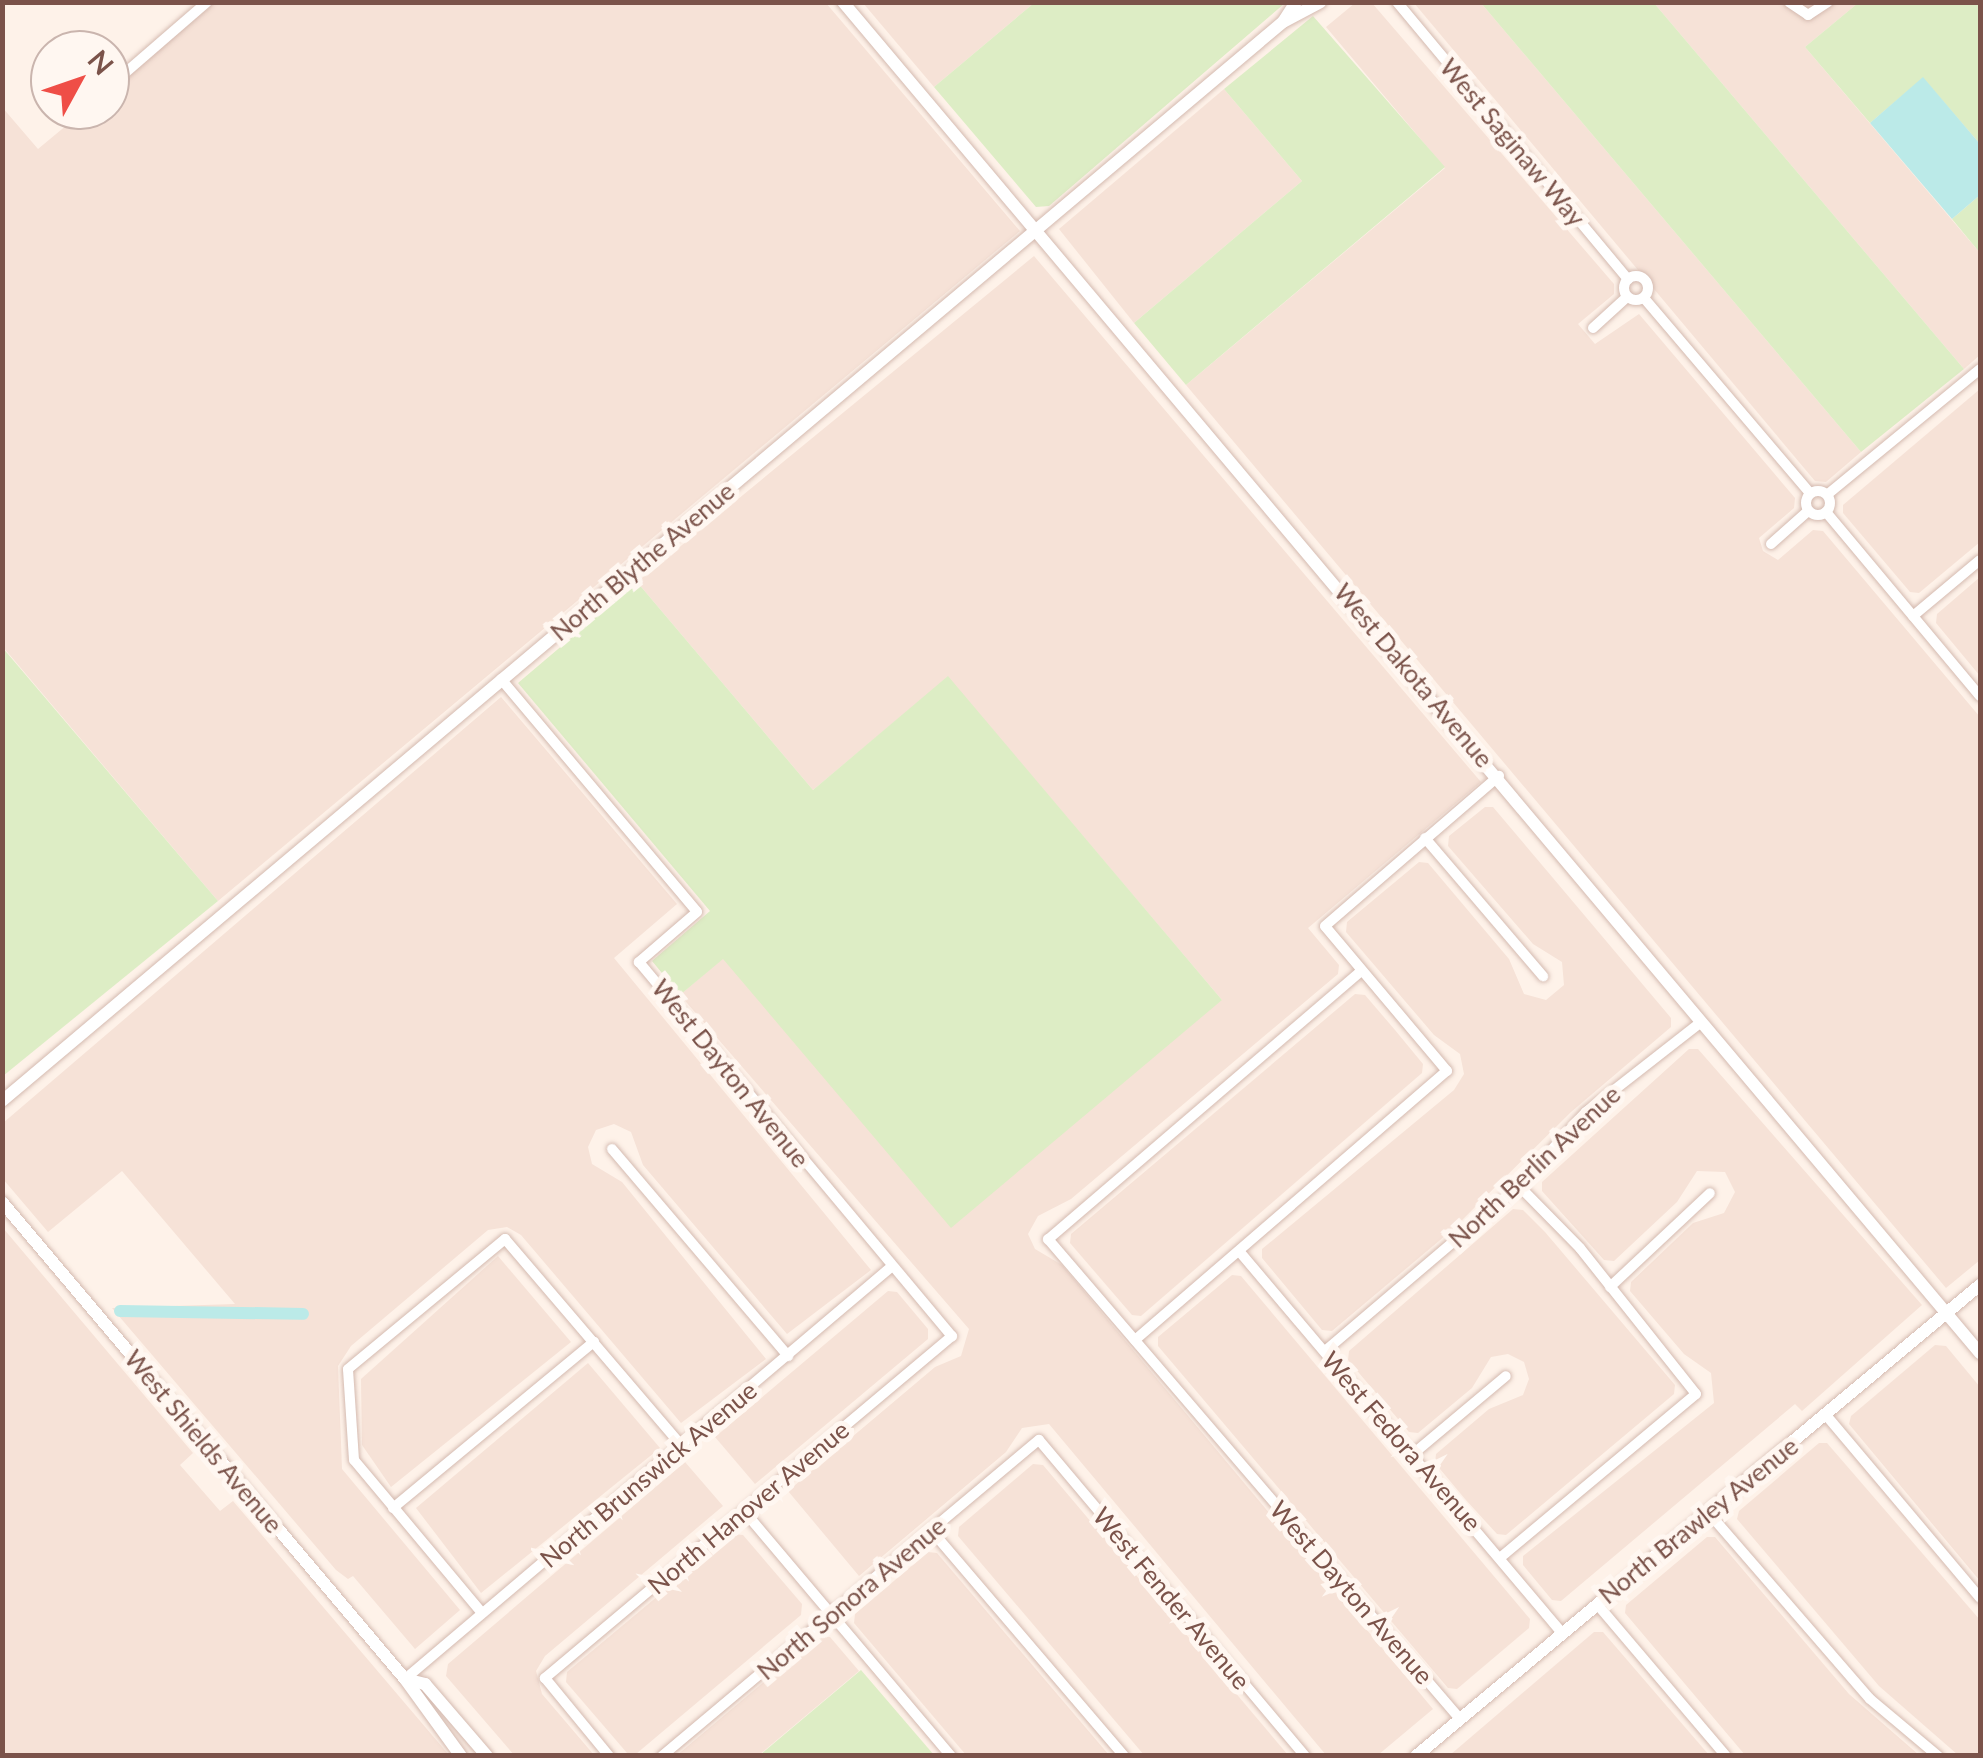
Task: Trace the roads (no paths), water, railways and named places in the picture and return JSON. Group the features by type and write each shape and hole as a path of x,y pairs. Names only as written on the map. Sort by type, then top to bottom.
{"street":[{"path":"130,69 207,2"},
{"name":"West Dakota Avenue","path":"843,2 1499,776 1700,1022 1980,1352"},
{"name":"North Blythe Avenue","path":"1283,22 1296,2"},
{"name":"North Blythe Avenue","path":"2,1101 1283,22 1320,2"},
{"name":"West Saginaw Way","path":"1386,2 1398,4 1628,279 1646,280 1644,298"},
{"path":"1789,2 1808,15 1828,2"},
{"path":"1593,328 1627,296 1628,279"},
{"path":"1627,296 1644,298 1810,493 1828,494 1980,369"},
{"path":"1772,544 1808,511 1810,493"},
{"path":"1828,494 1826,512 1980,696"},
{"path":"1808,511 1826,512"},
{"path":"1913,616 1980,560"},
{"name":"West Dayton Avenue","path":"502,679 697,912 640,962 890,1267 952,1336"},
{"path":"1135,1340 1446,1072 1325,926 1499,776"},
{"path":"1425,838 1544,976"},
{"name":"West Dayton Avenue","path":"1360,972 1048,1238 1460,1719"},
{"name":"North Berlin Avenue","path":"1324,1351 1519,1186 1586,1112 1700,1022"},
{"path":"612,1150 788,1356"},
{"path":"1500,1556 1696,1394 1610,1287 1519,1186"},
{"path":"1610,1287 1710,1193"},
{"name":"West Shields Avenue","path":"2,1202 405,1679 461,1756"},
{"path":"482,1613 354,1460 348,1370 505,1240 682,1446"},
{"name":"West Fedora Avenue","path":"1238,1251 1500,1556 1562,1634"},
{"name":"North Brunswick Avenue","path":"405,1679 890,1267"},
{"name":"North Brawley Avenue","path":"1416,1756 1980,1285"},
{"name":"North Hanover Avenue","path":"610,1756 544,1678 952,1336"},
{"path":"393,1508 594,1342"},
{"path":"1413,1454 1506,1376"},
{"path":"1826,1415 1980,1598"},
{"name":"North Sonora Avenue","path":"662,1756 1040,1440"},
{"name":"West Fender Avenue","path":"1040,1440 1305,1756"},
{"path":"744,1511 951,1756"},
{"path":"1708,1512 1870,1699 1938,1756"},
{"path":"932,1530 1124,1756"},
{"path":"1596,1604 1726,1756"},
{"name":"West Shields Avenue","path":"405,1679 426,1684 487,1756"}],"water":[{"path":"1923,77 1980,144 1980,195 1952,219 1870,123"}],"waterway":[{"path":"120,1311 303,1314"}]}
